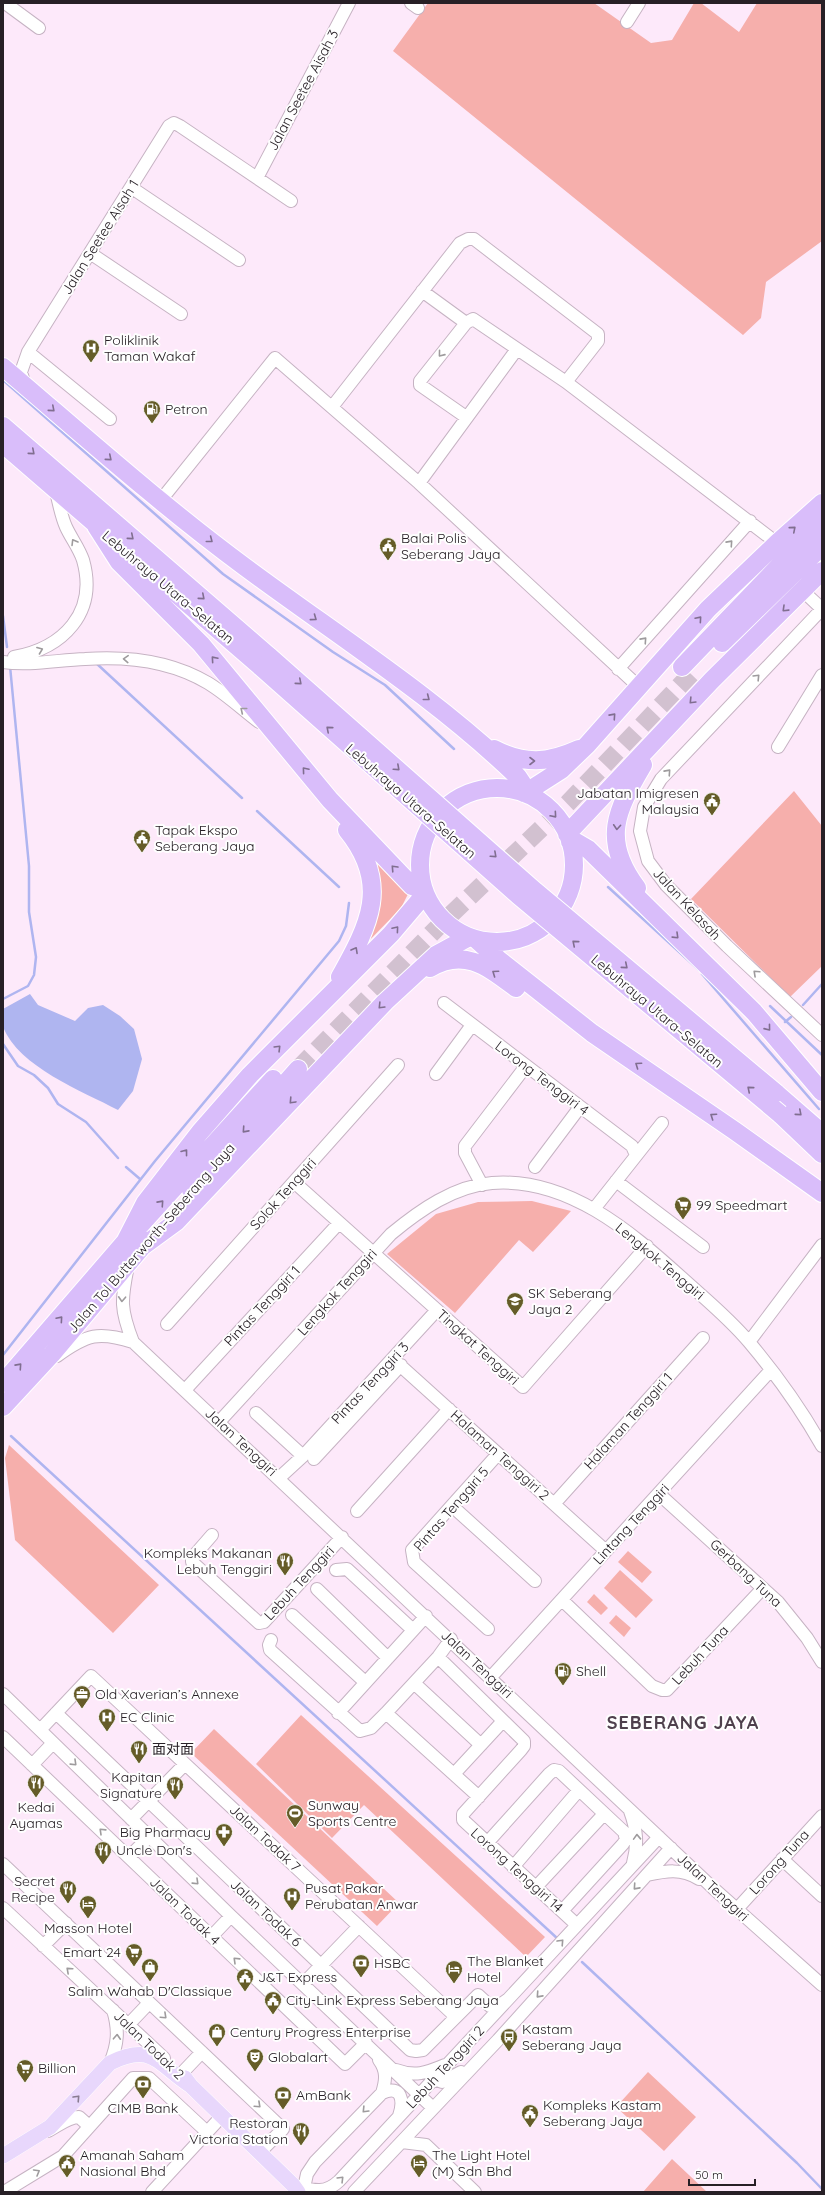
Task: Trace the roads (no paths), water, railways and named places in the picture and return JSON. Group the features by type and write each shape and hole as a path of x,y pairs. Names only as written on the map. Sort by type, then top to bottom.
{"highway":[{"path":"3,367 161,500 262,580 423,695 483,744 518,778 522,783 526,794"},
{"name":"Lebuhraya Utara–Selatan","path":"3,426 266,662 518,896 780,1114 822,1154"},
{"name":"Lebuhraya Utara–Selatan","path":"3,444 96,526 266,662 822,1133"},
{"path":"526,794 561,770 587,745 708,609 777,543 822,504"},
{"path":"822,524 804,540 687,670 822,546"},
{"path":"96,526 119,562 201,644 330,800 412,886 425,892"},
{"path":"569,838 655,741 712,680 822,571"},
{"path":"648,908 621,862 616,835 619,808 655,741"},
{"path":"483,744 514,758 530,761 561,756 587,745"},
{"path":"131,1251 176,1222 385,1002 436,955 473,938 495,942 513,940 530,934 552,918 565,899 572,878 573,860 569,838 552,811 526,794 503,788 481,790 461,797 443,810 430,827 422,848 420,869 425,892 439,917 453,928 473,938 592,1033 735,1131 822,1193"},
{"path":"329,996 365,930 372,898 370,877 363,856 353,838 335,815 330,800"},
{"path":"569,838 588,849 754,1012 822,1092"},
{"path":"131,1251 145,1203 200,1132 250,1075 391,934 425,892"},
{"path":"410,980 440,963 452,960 469,960 483,965 542,1006 565,1011"},
{"name":"Jalan Tol Butterworth–Seberang Jaya","path":"3,1406 32,1376 131,1251 294,1065"},
{"name":"Jalan Tol Butterworth–Seberang Jaya","path":"3,1383 131,1251"}],"main road":[{"path":"767,1155 822,1203"},
{"path":"3,2156 50,2127 110,2063 132,2054 150,2055 191,2086"},
{"name":"Jalan Todak 2","path":"164,2058 182,2073 191,2086 298,2189"}],"street":[{"name":"Jalan Seetee Aisah 3","path":"257,178 349,3"},
{"path":"627,22 639,3"},
{"path":"12,5 39,28"},
{"name":"Jalan Seetee Aisah 1","path":"25,385 21,372 28,352 132,188 169,126 174,124 180,126 257,178"},
{"path":"257,178 292,201"},
{"path":"132,188 239,260"},
{"path":"332,407 460,243 468,239 474,239 598,334 598,341 566,382"},
{"path":"90,253 180,314"},
{"path":"422,291 466,323"},
{"path":"466,417 420,385 420,381 466,323 473,319 566,382 777,543"},
{"path":"419,483 517,349"},
{"name":"Jalan Seetee Aisah 1","path":"3,363 15,363 28,352"},
{"path":"28,352 110,419"},
{"path":"161,500 275,358 419,483 639,687"},
{"path":"3,661 39,651 56,642 68,630 81,609 85,591 84,566 78,548 66,526 56,492"},
{"path":"618,669 750,521"},
{"path":"803,590 822,609"},
{"name":"Jalan Kelasah","path":"822,609 661,779 644,807 640,831 648,861 666,885 727,946 822,1035"},
{"path":"3,661 21,663 110,658 138,659 162,664 189,673 208,683 261,724 275,732"},
{"path":"778,747 822,675"},
{"name":"Lorong Tenggiri 4","path":"444,1003 632,1146 636,1156"},
{"path":"436,1074 472,1025"},
{"name":"Solok Tenggiri","path":"167,1324 398,1065"},
{"path":"482,1185 465,1153 465,1146 526,1066"},
{"path":"535,1167 580,1107"},
{"path":"594,1209 662,1123"},
{"path":"616,1181 703,1247"},
{"name":"Tingkat Tenggiri","path":"294,1182 523,1387 647,1246"},
{"name":"Lengkok Tenggiri","path":"219,1422 391,1234 417,1214 457,1192 482,1185 506,1184 531,1187 552,1192 594,1209 647,1246 724,1316 749,1342 806,1417 822,1446"},
{"name":"Pintas Tenggiri 1","path":"185,1390 339,1222"},
{"path":"749,1342 822,1245"},
{"path":"131,1251 122,1294 122,1308 134,1342"},
{"name":"Pintas Tenggiri 3","path":"279,1478 309,1457 397,1362 437,1310"},
{"path":"32,1376 66,1350 89,1337 110,1335 134,1342"},
{"name":"Halaman Tenggiri 1","path":"554,1504 703,1338"},
{"name":"Jalan Tenggiri","path":"134,1342 451,1639 713,1888 822,1985"},
{"name":"Halaman Tenggiri 2","path":"397,1362 606,1551"},
{"name":"Lintang Tenggiri","path":"491,1677 771,1370"},
{"path":"357,1511 449,1409"},
{"path":"256,1413 309,1457"},
{"name":"Pintas Tenggiri 5","path":"488,1629 414,1562 412,1550 498,1454"},
{"name":"Gerbang Tuna","path":"659,1494 763,1588 794,1619 822,1662"},
{"path":"452,1506 535,1581"},
{"name":"Lebuh Tenggiri","path":"212,1535 192,1558 192,1562 259,1623 264,1622 342,1537"},
{"path":"336,1570 347,1569 413,1630"},
{"name":"Lebuh Tuna","path":"562,1600 652,1686 662,1690 667,1690 763,1588"},
{"path":"317,1589 388,1658"},
{"path":"292,1615 365,1682"},
{"path":"338,1713 426,1616"},
{"path":"271,1640 269,1645 270,1650 338,1713 360,1731 371,1728 386,1713 438,1657 451,1639"},
{"path":"438,1657 503,1721 454,1774"},
{"name":"Jalan Todak 7","path":"56,1713 91,1676 456,2017"},
{"path":"414,1683 481,1745"},
{"name":"Jalan Todak 4","path":"3,1694 231,1916 394,2069 433,2108"},
{"path":"40,1730 56,1713"},
{"name":"Jalan Todak 6","path":"56,1713 410,2050 423,2050 478,1995 490,2006 497,2007 507,2000"},
{"path":"386,1713 479,1797"},
{"name":"Lorong Tenggiri 14","path":"503,1721 524,1741 524,1746 463,1814 463,1820 577,1925"},
{"name":"Jalan Todak 4","path":"3,1737 345,2064 366,2043"},
{"path":"32,1765 53,1743"},
{"path":"131,1819 185,1764"},
{"path":"487,1842 549,1774 554,1770 559,1771 624,1832 626,1839 624,1844 562,1911"},
{"path":"513,1866 579,1790"},
{"path":"629,1808 636,1827 637,1839 637,1849 632,1866"},
{"path":"536,1887 604,1814"},
{"name":"Lorong Tuna","path":"737,1909 822,1816"},
{"path":"129,1857 150,1836"},
{"name":"Lebuh Tenggiri 2","path":"298,2189 324,2191 331,2189 659,1837"},
{"name":"Lebuh Tenggiri 2","path":"354,2192 498,2040 671,1848"},
{"path":"782,1859 822,1896"},
{"path":"632,1866 645,1860 651,1871 671,1870 682,1872 694,1876 713,1888"},
{"path":"3,1864 283,2129 260,2152"},
{"name":"Jalan Todak 2","path":"3,1908 164,2058"},
{"path":"212,1936 231,1916"},
{"path":"43,1946 66,1923"},
{"path":"303,1984 359,1926"},
{"path":"129,2024 149,2003"},
{"path":"110,2063 118,2037 117,2023 113,2010"},
{"path":"434,2079 442,2082 456,2076 498,2040"},
{"path":"366,2043 382,2064 386,2073 386,2082 382,2093"},
{"path":"182,2073 202,2052"},
{"path":"394,2069 416,2075 424,2074 449,2063"},
{"name":"Jalan Todak 2","path":"89,2126 133,2078 142,2077 149,2078 207,2132"},
{"path":"298,2189 315,2162 382,2093 390,2089 396,2091 400,2096 402,2105 399,2117"},
{"path":"152,2192 222,2116"},
{"path":"4,2192 63,2156 89,2126 79,2117 72,2117 62,2124 40,2134"},
{"path":"418,2125 426,2145 475,2192"},
{"path":"402,2142 426,2145"}],"water":[{"path":"30,994 38,1005 75,1021 88,1008 103,1005 120,1016 134,1029 142,1059 133,1091 118,1110 70,1086 37,1066 11,1041 3,1027 3,1009"}],"waterway":[{"path":"3,380 223,574 333,652 385,685 454,749"},
{"path":"3,616 7,647"},
{"path":"96,663 242,798"},
{"path":"3,999 28,986 34,975 36,957 29,912 29,866 10,666"},
{"path":"257,811 339,887"},
{"path":"608,887 699,970"},
{"path":"3,1355 155,1161 339,941 346,926 349,903"},
{"path":"702,974 819,1109"},
{"path":"803,1005 822,984"},
{"path":"770,1006 822,1055"},
{"path":"785,1022 791,1017"},
{"path":"3,1044 18,1066 34,1075 48,1088 58,1104 86,1122 118,1158"},
{"path":"126,1167 140,1179"},
{"path":"11,1436 558,1939"},
{"path":"582,1962 797,2163 822,2189"}],"tunnel":[{"path":"298,1069 439,926 568,803 691,674"}],"place":[{"name":"Poliklinik Taman Wakaf","path":"91,363"},
{"name":"Petron","path":"152,424"},
{"name":"Balai Polis Seberang Jaya","path":"388,561"},
{"name":"Jabatan Imigresen Malaysia","path":"712,816"},
{"name":"Tapak Ekspo Seberang Jaya","path":"142,853"},
{"name":"99 Speedmart","path":"683,1220"},
{"name":"SK Seberang Jaya 2","path":"515,1316"},
{"name":"Kompleks Makanan Lebuh Tenggiri","path":"285,1576"},
{"name":"Shell","path":"563,1686"},
{"name":"Old Xaverian’s Annexe","path":"82,1709"},
{"name":"EC Clinic","path":"107,1732"},
{"name":"面对面","path":"139,1764"},
{"name":"Kedai Ayamas","path":"36,1798"},
{"name":"Kapitan Signature","path":"175,1800"},
{"name":"Sunway Sports Centre","path":"295,1828"},
{"name":"Big Pharmacy","path":"224,1847"},
{"name":"Uncle Don's","path":"103,1865"},
{"name":"Secret Recipe","path":"68,1904"},
{"name":"Pusat Pakar Perubatan Anwar","path":"292,1911"},
{"name":"Masson Hotel","path":"88,1919"},
{"name":"Emart 24","path":"134,1967"},
{"name":"HSBC","path":"361,1978"},
{"name":"Salim Wahab D'Classique","path":"150,1982"},
{"name":"The Blanket Hotel","path":"454,1984"},
{"name":"J&T Express","path":"245,1992"},
{"name":"City-Link Express Seberang Jaya","path":"273,2015"},
{"name":"Century Progress Enterprise","path":"217,2047"},
{"name":"Kastam Seberang Jaya","path":"509,2052"},
{"name":"Globalart","path":"255,2072"},
{"name":"Billion","path":"25,2083"},
{"name":"CIMB Bank","path":"143,2099"},
{"name":"AmBank","path":"283,2110"},
{"name":"Kompleks Kastam Seberang Jaya","path":"530,2128"},
{"name":"Restoran Victoria Station","path":"301,2146"},
{"name":"Amanah Saham Nasional Bhd","path":"67,2178"},
{"name":"The Light Hotel (M) Sdn Bhd","path":"419,2178"}],"district":[{"name":"SEBERANG JAYA","path":"683,1722"}]}
